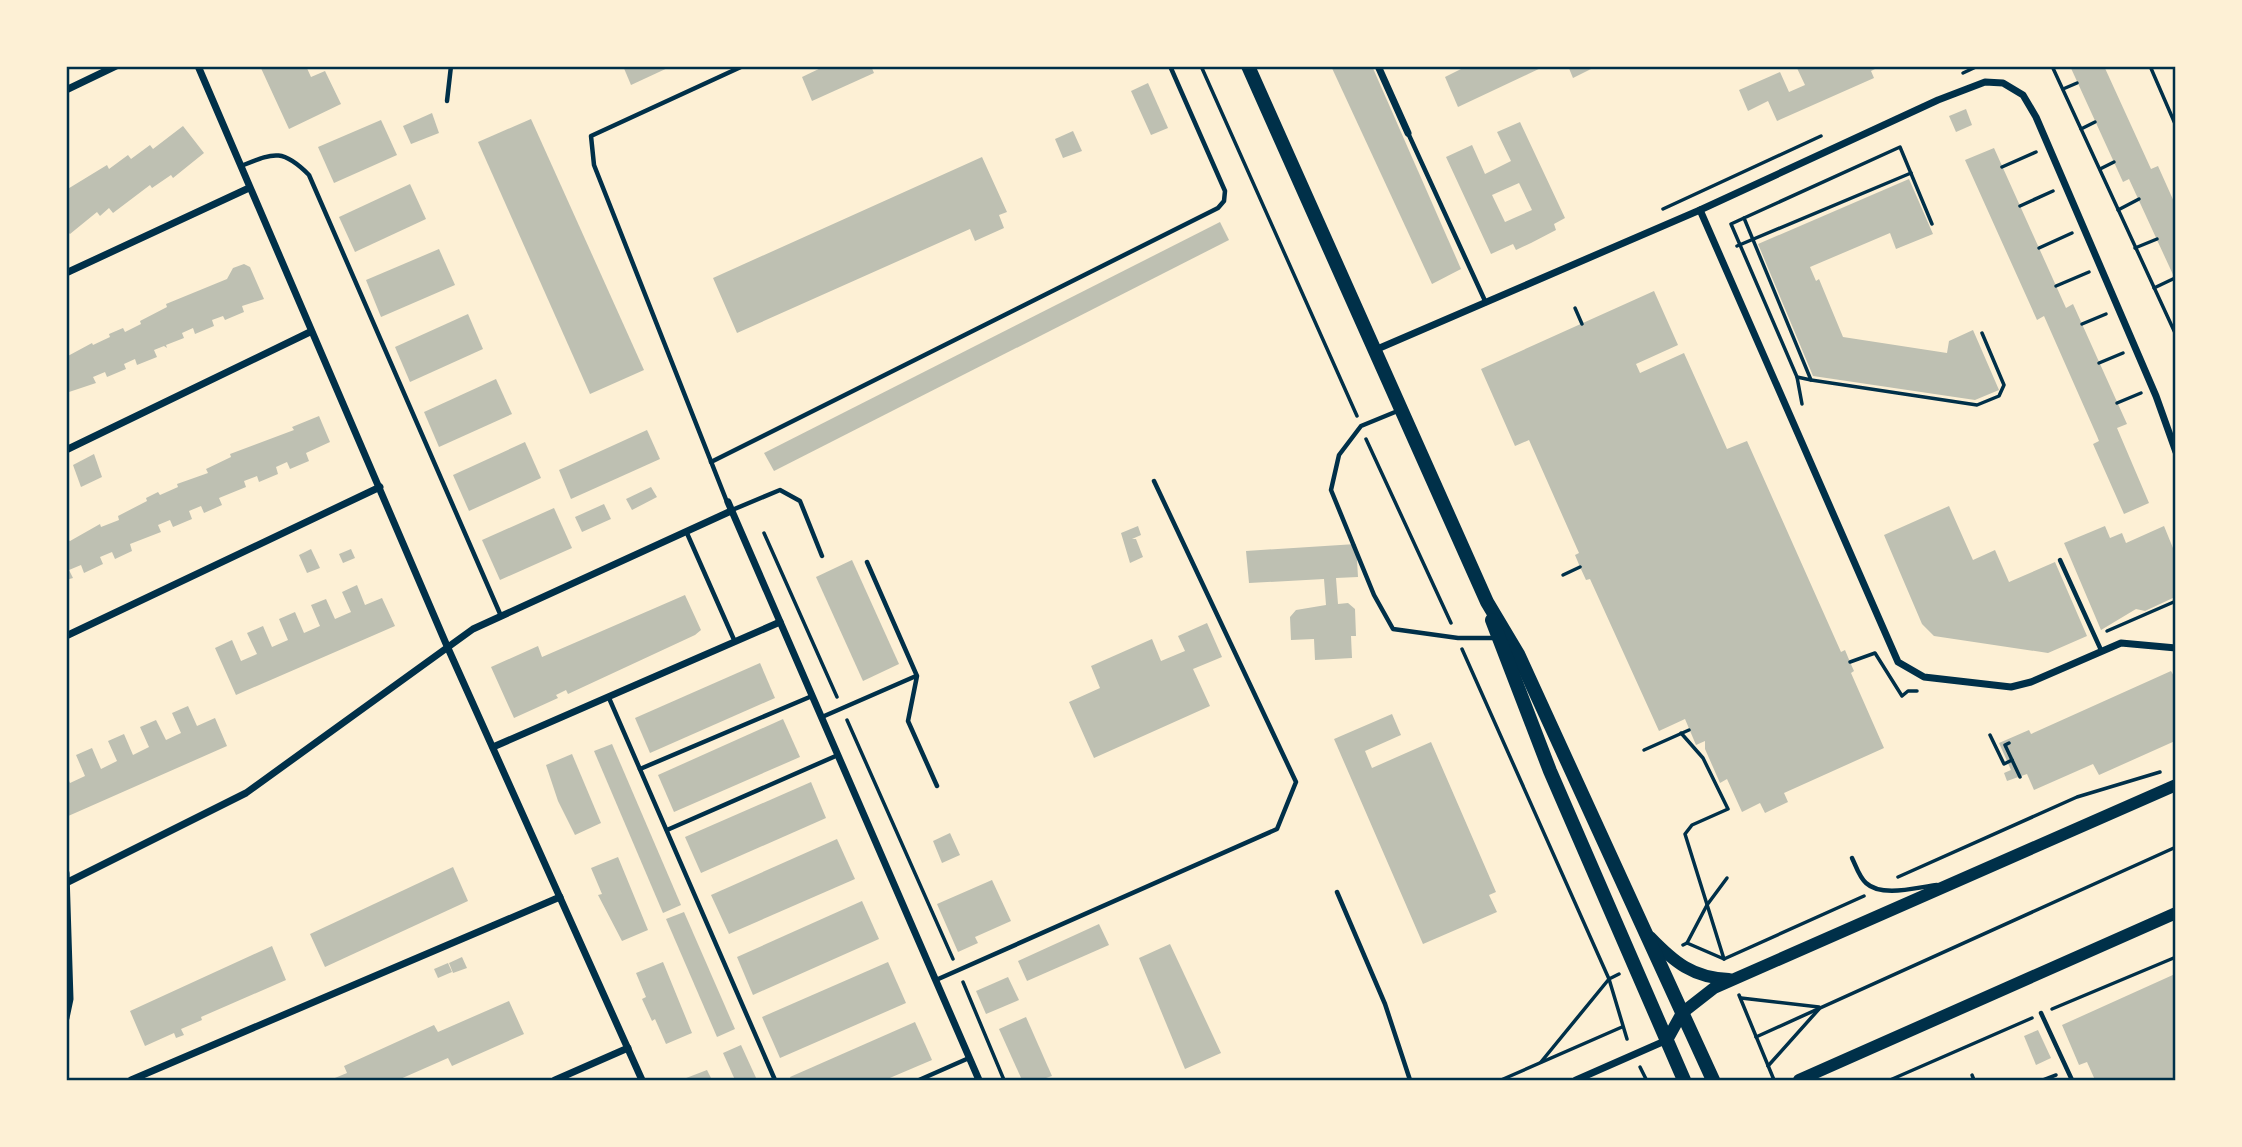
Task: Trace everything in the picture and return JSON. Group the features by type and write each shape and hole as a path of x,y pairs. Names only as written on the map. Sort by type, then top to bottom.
{"main road":[{"path":"1248,66 1487,602 1518,654 1713,1080"},
{"path":"1487,602 1497,638 1550,771 1684,1080"}],"street":[{"path":"66,90 116,66"},
{"path":"198,66 447,646 642,1080"},
{"path":"1378,66 1408,133"},
{"path":"1375,350 1700,210 1902,116 1985,82 2003,83 2023,95 2049,147 2152,388 2175,452"},
{"path":"66,273 249,188"},
{"path":"1700,210 1898,662 1924,677 2011,687 2031,682 2101,650 2132,642 2175,648"},
{"path":"66,450 310,332"},
{"path":"66,636 380,486"},
{"path":"728,502 979,1080"},
{"path":"67,882 246,793 473,629 731,511"},
{"path":"493,747 780,622"},
{"path":"1576,1080 1667,1040 1682,1013 1699,997 1733,979 2175,785"},
{"path":"66,873 69,999 66,1018"},
{"path":"131,1080 560,897"},
{"path":"1801,1080 2175,914"},
{"path":"1647,933 1683,968 1701,976 1733,979"},
{"path":"555,1080 628,1048"}],"lane":[{"path":"447,101 451,66"},
{"path":"728,502 594,165 591,136 743,66"},
{"path":"710,462 1218,208 1224,201 1225,191 1170,66"},
{"path":"1408,133 1486,303"},
{"path":"240,166 270,155 282,154 295,161 309,175 501,616"},
{"path":"1401,410 1361,426 1339,455 1331,490 1374,595 1394,629 1458,638 1497,638"},
{"path":"936,980 1277,828 1296,782 1154,481"},
{"path":"731,511 780,490 800,501 822,556"},
{"path":"686,531 736,642"},
{"path":"2060,560 2101,650"},
{"path":"867,562 917,676 908,721 937,786"},
{"path":"822,718 917,676"},
{"path":"640,769 812,695"},
{"path":"609,698 775,1080"},
{"path":"667,830 839,754"},
{"path":"1852,859 1864,881 1877,888 1889,890 1952,883"},
{"path":"1337,892 1385,1004 1410,1080"},
{"path":"2041,1013 2072,1080"},
{"path":"919,1080 970,1058"}],"path":[{"path":"1201,66 1609,979 1627,1039"},
{"path":"1951,78 1978,66"},
{"path":"2052,66 2175,335"},
{"path":"2150,66 2175,126"},
{"path":"2063,89 2077,83"},
{"path":"2081,129 2095,122"},
{"path":"1659,212 1675,201 1825,134"},
{"path":"1803,409 1797,377 1731,224 1900,147 1933,225"},
{"path":"2003,167 2049,147"},
{"path":"2099,169 2114,162"},
{"path":"1739,245 1911,173"},
{"path":"2020,206 2065,185"},
{"path":"2118,210 2139,199"},
{"path":"1744,218 1811,380"},
{"path":"2039,248 2084,228"},
{"path":"2136,248 2157,239"},
{"path":"2056,286 2101,267"},
{"path":"2154,288 2175,278"},
{"path":"1574,308 1582,324"},
{"path":"2082,324 2119,309"},
{"path":"1797,377 1977,405 1999,396 2004,385 1982,333"},
{"path":"2099,363 2135,347"},
{"path":"2118,403 2152,388"},
{"path":"764,533 1004,1080"},
{"path":"1563,575 1580,567"},
{"path":"2095,637 2175,601"},
{"path":"1644,750 1689,730"},
{"path":"1681,733 1703,758 1728,809 1692,825 1685,834 1728,965"},
{"path":"1990,735 2004,764 2012,760"},
{"path":"2009,743 2004,745 2020,777"},
{"path":"1687,943 1724,959 1843,907 1877,888 2077,797 2164,771"},
{"path":"1756,1037 2175,847"},
{"path":"1675,949 1687,943 1707,905 1727,878"},
{"path":"1540,1063 1609,979"},
{"path":"1774,1080 1740,996 1821,1007"},
{"path":"1768,1066 1821,1007"},
{"path":"1501,1080 1622,1027"},
{"path":"1640,1067 1645,1080"}],"building":[{"path":"260,66 306,66 311,77 325,71 341,104 289,129"},
{"path":"623,66 672,66 631,85"},
{"path":"825,66 871,66 874,73 812,101 802,77"},
{"path":"1331,66 1372,66 1461,269 1432,284"},
{"path":"1467,66 1545,66 1458,107 1445,77"},
{"path":"1568,66 1597,66 1573,78"},
{"path":"1796,66 1881,66 1871,71 1874,78 1777,121 1768,101 1748,111 1739,90 1780,72 1789,92 1805,85"},
{"path":"2070,66 2104,66 2151,169 2158,166 2175,204 2175,279 2129,179 2123,182"},
{"path":"1148,83 1168,128 1151,135 1131,91"},
{"path":"1966,109 1972,125 1956,132 1949,116"},
{"path":"432,113 439,133 411,144 403,126"},
{"path":"531,119 644,370 590,394 478,142"},
{"path":"381,120 397,155 334,183 318,147"},
{"path":"1520,122 1565,218 1554,224 1556,230 1531,243 1516,250 1513,244 1491,254 1446,157 1472,145 1485,174 1511,161 1497,132","holes":["1519,183 1532,210 1505,222 1492,195"]},
{"path":"183,126 204,153 173,178 171,175 152,188 150,185 113,213 109,208 100,216 97,212 70,234 66,230 66,190 107,165 109,169 128,155 131,159 150,145 153,149"},
{"path":"1073,131 1082,151 1063,158 1055,139"},
{"path":"1994,148 2066,308 2073,304 2127,424 2117,428 2149,503 2124,514 2093,444 2099,441 2097,436 2044,316 2037,320 1965,160"},
{"path":"982,157 1007,212 999,215 1004,228 975,241 970,229 737,333 713,278"},
{"path":"1909,179 1933,234 1896,249 1890,233 1810,267 1816,281 1819,279 1843,337 1947,353 1949,341 1973,330 1999,390 1975,400 1813,376 1758,244"},
{"path":"410,184 426,219 355,252 339,217"},
{"path":"1220,222 1229,240 774,471 764,453"},
{"path":"439,249 455,285 381,317 366,280"},
{"path":"244,264 250,267 264,299 242,306 244,312 225,320 223,316 212,320 214,326 195,334 193,328 182,333 184,338 166,345 167,348 164,346 154,350 157,357 137,365 135,359 124,364 126,369 107,377 105,372 93,377 96,383 66,393 66,357 110,337 109,334 123,328 125,332 141,324 140,321 167,307 166,304 227,279 233,268"},
{"path":"1654,291 1678,345 1636,364 1640,373 1684,353 1727,449 1747,441 1841,652 1845,650 1854,671 1851,673 1884,748 1784,793 1788,802 1765,813 1760,803 1742,812 1727,779 1720,783 1705,749 1705,741 1696,745 1685,719 1659,731 1590,579 1586,580 1580,567 1575,555 1579,553 1529,440 1515,446 1481,369"},
{"path":"468,314 483,349 410,382 395,347"},
{"path":"496,379 512,414 439,447 424,412"},
{"path":"319,416 330,442 306,453 309,461 290,469 287,462 276,467 278,474 259,482 257,476 244,481 246,487 219,498 222,505 204,513 201,506 189,511 192,519 173,527 170,520 158,525 161,532 130,544 132,551 115,559 112,552 100,557 103,564 84,573 81,565 69,570 73,578 66,580 66,539 70,541 100,524 101,527 119,520 118,516 147,501 146,498 158,492 160,495 178,487 177,484 208,473 206,469 231,457 230,454 294,430 292,427"},
{"path":"647,430 660,459 571,499 559,470"},
{"path":"525,442 541,478 469,511 453,475"},
{"path":"94,454 102,477 81,487 73,465"},
{"path":"651,487 657,497 632,510 626,499"},
{"path":"604,504 611,519 582,532 575,517"},
{"path":"1949,506 1973,560 1995,550 2009,582 2055,562 2087,636 2048,653 1934,636 1922,624 1884,535"},
{"path":"554,508 572,548 500,580 482,540"},
{"path":"1138,526 1141,535 1132,539 1136,539 1143,557 1130,563 1121,533"},
{"path":"2105,526 2110,538 2122,533 2126,543 2164,526 2175,553 2175,597 2145,611 2136,609 2101,630 2064,543"},
{"path":"1356,544 1358,577 1336,578 1338,604 1348,603 1355,609 1356,636 1351,636 1352,658 1315,660 1314,639 1291,640 1290,617 1296,610 1326,605 1324,579 1249,583 1246,551"},
{"path":"311,549 320,568 307,573 299,555"},
{"path":"351,549 355,558 343,563 339,554"},
{"path":"852,560 899,664 863,681 816,577"},
{"path":"357,585 365,605 382,598 395,626 236,695 215,648 232,640 241,661 257,654 247,633 263,626 272,647 288,640 279,619 295,612 304,633 320,626 311,605 326,599 335,619 351,612 342,592"},
{"path":"685,595 701,630 695,635 568,694 566,690 556,695 558,698 514,718 491,667 538,646 542,657"},
{"path":"1207,623 1222,657 1193,669 1210,706 1094,758 1069,702 1100,688 1091,666 1152,639 1161,661 1185,651 1178,636"},
{"path":"760,663 775,698 650,753 635,718"},
{"path":"2171,671 2175,678 2175,741 2099,775 2093,764 2034,790 2027,774 2007,781 2004,773 2011,770 1999,743 2029,730 2031,734"},
{"path":"188,706 197,726 215,718 227,746 66,817 66,775 70,783 85,776 76,755 92,748 101,769 117,761 108,741 124,734 133,755 149,747 140,727 156,720 166,740 181,733 172,713"},
{"path":"1392,714 1401,735 1365,751 1372,768 1431,742 1496,892 1489,895 1497,912 1423,944 1334,739"},
{"path":"783,719 800,757 674,812 658,775"},
{"path":"612,744 681,905 663,913 594,751"},
{"path":"572,754 601,823 575,835 558,801 546,765"},
{"path":"811,782 826,818 701,873 685,837"},
{"path":"950,833 960,855 942,863 933,841"},
{"path":"837,839 855,879 729,934 711,895"},
{"path":"618,857 648,930 622,941 598,895 602,894 591,868"},
{"path":"453,867 468,901 325,967 310,934"},
{"path":"992,880 1011,921 975,937 978,943 958,952 937,904"},
{"path":"862,901 879,939 753,995 737,957"},
{"path":"684,912 735,1029 717,1037 666,919"},
{"path":"1099,924 1109,945 1027,981 1018,961"},
{"path":"1170,944 1221,1053 1185,1069 1139,958"},
{"path":"272,946 286,980 201,1017 202,1020 181,1029 184,1035 176,1038 174,1033 145,1046 130,1011"},
{"path":"462,957 467,968 453,973 449,963"},
{"path":"663,962 692,1033 666,1044 642,999 646,997 636,973"},
{"path":"888,962 906,1003 780,1058 762,1017"},
{"path":"448,963 452,972 438,978 434,969"},
{"path":"2175,974 2175,1080 2095,1080 2087,1062 2079,1065 2062,1025"},
{"path":"1008,977 1019,1000 986,1014 976,991"},
{"path":"509,1001 524,1034 452,1066 448,1058 398,1080 330,1080 347,1073 344,1066 434,1025 438,1032"},
{"path":"1026,1017 1052,1076 1040,1080 1022,1080 999,1029"},
{"path":"915,1022 932,1060 885,1080 791,1080 790,1077"},
{"path":"2038,1030 2051,1058 2036,1065 2024,1036"},
{"path":"741,1045 757,1080 735,1080 723,1053"},
{"path":"707,1070 712,1080 681,1080"}]}
